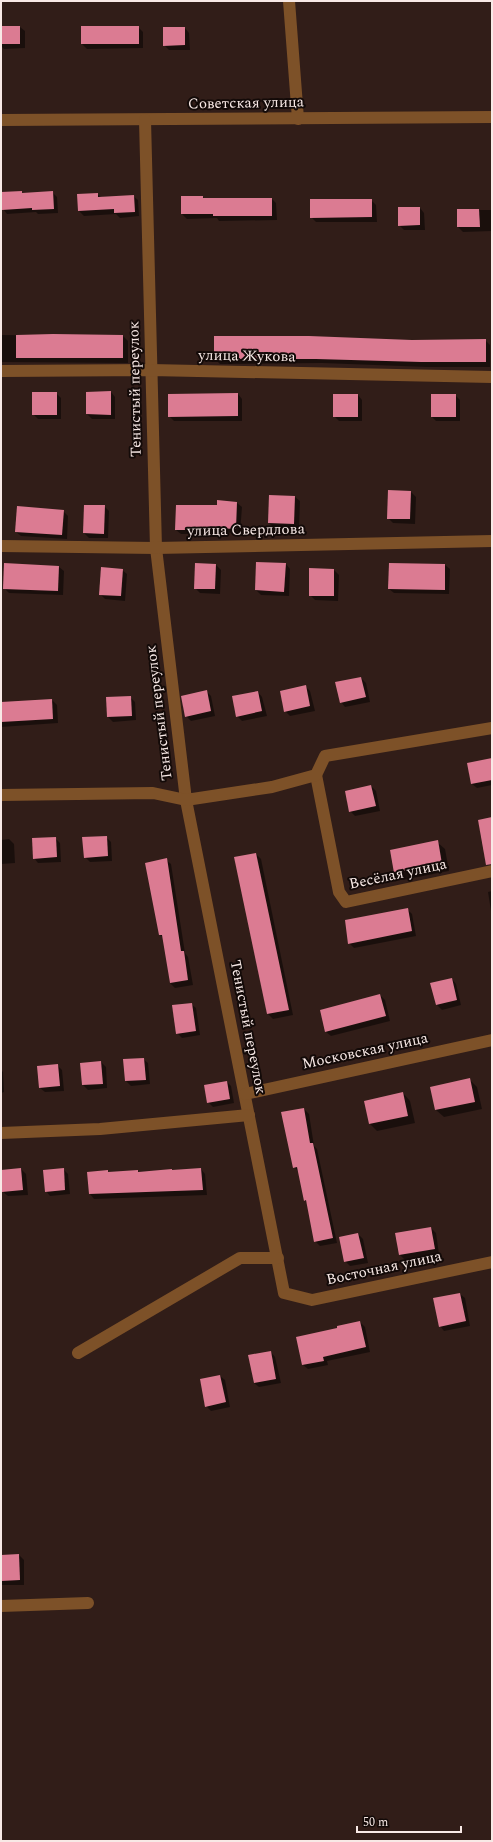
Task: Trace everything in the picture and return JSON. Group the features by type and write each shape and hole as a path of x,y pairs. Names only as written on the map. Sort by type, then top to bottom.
{"street":[{"path":"289,1 298,119"},
{"name":"Советская улица","path":"1,120 492,117"},
{"name":"Тенистый переулок","path":"145,120 156,548 186,800 284,1293"},
{"name":"улица Жукова","path":"1,371 151,370 492,377"},
{"name":"улица Свердлова","path":"1,546 156,548 492,541"},
{"path":"1,795 153,793 186,800 272,787 316,774 325,756 492,728"},
{"name":"Весёлая улица","path":"316,774 339,892 346,902 492,871"},
{"name":"Московская улица","path":"245,1094 492,1040"},
{"path":"1,1133 100,1129 249,1115"},
{"path":"78,1353 240,1258 278,1258"},
{"name":"Восточная улица","path":"284,1293 312,1300 492,1262"},
{"path":"1,1606 88,1603"}],"building":[{"path":"1,26 20,26 20,44 1,44"},
{"path":"81,26 139,26 139,44 81,44"},
{"path":"163,27 185,27 185,45 163,46"},
{"path":"22,191 22,193 53,191 54,209 32,210 32,208 2,210 1,192"},
{"path":"98,193 98,197 134,195 135,212 114,213 114,209 78,211 77,194"},
{"path":"181,196 203,196 203,198 272,198 272,216 213,216 213,214 181,214"},
{"path":"310,199 372,199 372,217 310,218"},
{"path":"398,207 420,207 420,225 398,226"},
{"path":"457,209 479,209 480,227 457,227"},
{"path":"16,335 123,335 123,358 16,358"},
{"path":"214,336 309,336 412,340 486,339 486,362 214,359"},
{"path":"111,391 111,415 86,414 86,392"},
{"path":"32,392 57,392 57,415 32,415"},
{"path":"238,393 238,416 168,417 168,394"},
{"path":"333,394 358,394 358,417 333,417"},
{"path":"431,394 456,394 456,417 431,417"},
{"path":"388,490 411,491 410,519 387,519"},
{"path":"269,495 295,496 294,524 268,523"},
{"path":"217,500 237,502 236,529 196,527 196,530 175,530 176,505 217,505"},
{"path":"84,505 105,505 104,534 83,533"},
{"path":"17,506 64,510 62,535 15,532"},
{"path":"256,562 286,563 284,592 255,590"},
{"path":"4,563 59,566 58,591 3,589"},
{"path":"195,563 216,564 215,589 194,589"},
{"path":"389,563 445,564 445,590 388,589"},
{"path":"101,567 123,569 121,596 99,595"},
{"path":"309,568 334,569 334,596 309,596"},
{"path":"361,677 366,697 340,703 335,682"},
{"path":"306,685 310,706 284,712 280,691"},
{"path":"207,690 211,711 185,717 181,696"},
{"path":"258,691 262,711 236,717 232,696"},
{"path":"131,696 132,716 107,717 106,697"},
{"path":"52,699 53,719 1,722 1,702"},
{"path":"492,758 492,780 471,784 467,763"},
{"path":"371,785 376,806 349,812 345,791"},
{"path":"492,817 492,864 486,865 478,820"},
{"path":"107,836 108,856 84,858 82,837"},
{"path":"56,837 57,857 33,859 32,838"},
{"path":"438,840 442,864 394,873 390,850"},
{"path":"256,853 289,1010 267,1014 234,857"},
{"path":"167,858 181,951 184,951 188,980 170,983 162,935 159,935 145,863"},
{"path":"408,908 412,931 348,944 345,920"},
{"path":"452,978 457,1000 436,1005 430,983"},
{"path":"380,994 386,1016 325,1032 320,1010"},
{"path":"192,1003 196,1031 176,1034 172,1005"},
{"path":"144,1058 146,1080 125,1081 123,1059"},
{"path":"101,1061 103,1084 82,1085 80,1063"},
{"path":"58,1064 60,1086 39,1088 37,1066"},
{"path":"470,1078 475,1102 435,1110 430,1087"},
{"path":"227,1081 230,1099 207,1103 204,1085"},
{"path":"403,1092 408,1116 369,1124 364,1101"},
{"path":"304,1108 310,1143 313,1143 333,1238 314,1242 306,1200 304,1201 297,1167 293,1168 281,1112"},
{"path":"21,1168 23,1190 2,1192 1,1170"},
{"path":"64,1168 65,1190 45,1192 43,1170"},
{"path":"201,1168 203,1190 89,1194 87,1172 138,1170 138,1172"},
{"path":"431,1227 435,1249 399,1255 395,1233"},
{"path":"358,1233 364,1258 344,1262 339,1237"},
{"path":"460,1293 466,1321 439,1327 433,1298"},
{"path":"360,1321 366,1347 323,1357 324,1361 302,1365 296,1337 337,1328 337,1326"},
{"path":"271,1351 276,1379 254,1383 248,1355"},
{"path":"220,1375 226,1402 205,1407 200,1379"},
{"path":"19,1554 20,1580 1,1581 1,1555"}]}
